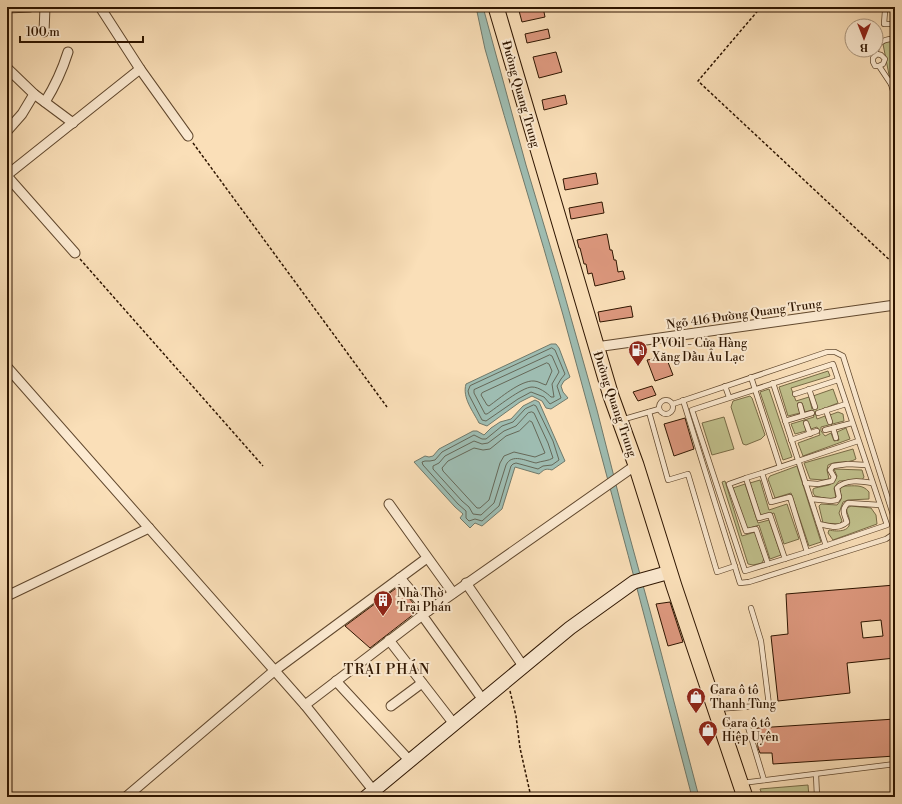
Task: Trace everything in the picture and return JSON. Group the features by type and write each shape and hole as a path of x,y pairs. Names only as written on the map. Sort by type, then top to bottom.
{"main road":[{"name":"Đường Quang Trung","path":"496,7 596,347 743,790"},
{"path":"369,794 570,628 639,580 670,572"}],"street":[{"path":"7,8 30,7"},
{"path":"44,32 45,7"},
{"path":"100,7 140,69 188,136"},
{"path":"45,102 55,87 68,52"},
{"path":"7,68 34,94 73,123"},
{"path":"75,253 7,175 140,69"},
{"path":"7,131 22,114 34,94"},
{"name":"Ngõ 416 Đường Quang Trung","path":"596,347 895,305"},
{"path":"7,367 305,705 369,794"},
{"path":"305,705 466,583 636,465"},
{"path":"390,504 453,593"},
{"path":"7,596 150,530"},
{"path":"126,797 274,671 427,558"},
{"path":"400,578 483,700"},
{"path":"466,583 523,666"},
{"path":"389,640 454,724"},
{"path":"336,681 410,761"},
{"path":"391,706 422,683"}],"lane":[{"path":"885,11 884,24 895,24"},
{"path":"884,40 895,39"},
{"path":"873,58 875,66 879,66 891,84 895,97"},
{"path":"879,66 884,63 884,58"},
{"path":"891,84 895,69"},
{"path":"673,404 827,352 835,352 843,356 895,521"},
{"path":"832,364 887,525 745,571 692,410 755,389 832,364"},
{"path":"751,377 780,467"},
{"path":"795,394 838,380"},
{"path":"773,383 826,546"},
{"path":"725,386 729,397"},
{"path":"809,390 815,406"},
{"path":"659,409 659,404 663,400 669,400 673,404"},
{"path":"683,400 740,583 749,582 886,539 895,533"},
{"path":"659,409 663,413 669,413 673,409 673,404"},
{"path":"818,412 846,404"},
{"path":"800,405 803,416"},
{"path":"620,420 659,409"},
{"path":"826,410 830,422"},
{"path":"649,412 668,480 688,474 717,572 735,566"},
{"path":"785,421 812,413"},
{"path":"806,423 810,434"},
{"path":"825,430 852,423"},
{"path":"833,428 836,438"},
{"path":"791,440 816,431"},
{"path":"768,564 756,529 746,531 729,484 858,441"},
{"path":"805,483 832,482 834,477 830,470 833,466 848,464 866,465"},
{"path":"762,473 771,502 790,497 807,552"},
{"path":"746,478 759,518 770,515 785,559"},
{"path":"810,499 831,501 837,500 839,497 837,488 841,484 846,482 872,483"},
{"path":"819,524 832,527 843,525 847,522 843,511 848,503 880,504"},
{"path":"715,709 769,705 761,640 751,608"},
{"path":"748,727 764,780"},
{"path":"743,790 764,780 895,764"},
{"path":"816,774 817,797"}],"path":[{"path":"761,7 698,81 895,265"},
{"path":"188,136 387,407"},
{"path":"75,253 263,466"},
{"path":"507,680 516,716 520,748 530,797"}],"green space":[{"path":"895,40 895,58 890,80 884,49 884,43"},
{"path":"828,371 830,376 791,388 796,401 809,397 812,409 817,407 813,396 833,389 838,403 815,412 817,419 825,416 828,423 832,422 830,415 838,412 843,414 844,421 821,427 821,431 825,436 831,433 834,441 839,440 837,432 846,428 850,439 803,456 798,443 820,435 817,427 811,429 808,422 804,423 806,431 795,434 791,424 814,417 812,410 805,412 802,403 798,405 800,413 788,416 779,387"},
{"path":"769,389 792,457 783,460 760,392"},
{"path":"750,396 765,435 761,439 746,445 743,444 731,407 733,401"},
{"path":"724,417 734,449 712,455 702,423"},
{"path":"853,449 856,459 828,465 827,470 829,479 810,479 804,463"},
{"path":"797,466 821,542 809,546 791,493 775,498 768,479 770,476"},
{"path":"834,469 862,470 864,477 862,480 839,481 834,488 836,498 833,500 815,496 813,489 829,485 834,482 837,476"},
{"path":"760,480 769,510 787,504 799,539 784,544 774,513 761,517 750,483"},
{"path":"725,481 742,536 755,532 764,559 762,563 753,565 748,564 722,482"},
{"path":"745,484 758,523 769,520 781,555 770,559 759,525 747,529 733,488"},
{"path":"858,486 867,489 869,492 869,499 848,500 843,502 839,513 842,521 839,524 823,523 819,506 821,504 837,505 841,500 840,487"},
{"path":"851,506 871,508 876,515 877,524 833,540 828,533 829,530 840,531 849,526 850,523 847,508"},
{"path":"808,785 809,797 763,797 760,789"}],"water":[{"path":"476,7 483,7 526,165 597,410 699,797 692,797 579,375 485,49"},
{"path":"551,344 556,344 559,348 570,377 564,381 561,386 563,392 568,398 551,409 546,408 542,401 532,396 520,402 487,426 479,423 467,399 465,389 466,384"},
{"path":"535,400 539,402 565,461 552,470 548,469 539,474 515,467 502,509 482,526 475,523 470,528 460,518 463,514 414,462 425,456 433,456 439,449 473,431 477,431 484,435 500,422 511,419 523,406"}],"building":[{"path":"518,7 543,7 545,17 522,22"},
{"path":"548,29 550,38 527,43 525,34"},
{"path":"556,52 562,72 539,78 533,57"},
{"path":"565,95 567,104 544,110 542,100"},
{"path":"596,173 598,184 565,190 563,179"},
{"path":"602,202 604,213 571,219 569,208"},
{"path":"607,234 610,250 612,250 614,260 616,260 618,272 623,271 625,279 595,286 592,273 588,274 586,264 584,264 577,240"},
{"path":"631,306 633,317 600,322 598,312"},
{"path":"666,357 673,375 655,381 647,360"},
{"path":"652,386 656,395 638,401 633,392"},
{"path":"685,418 694,449 674,456 664,424"},
{"path":"895,585 895,658 847,663 850,693 778,701 771,636 788,634 786,594","holes":["881,620 883,636 863,638 861,622"]},
{"name":"Nhà Thờ Trại Phán","path":"399,586 419,610 370,648 345,626"},
{"path":"670,602 683,642 668,646 656,604"},
{"path":"895,719 895,756 773,764 772,753 760,753 758,748 757,728"}],"place":[{"name":"PVOil - Cửa Hàng Xăng Dầu Âu Lạc","path":"638,367"},
{"name":"Nhà Thờ Trại Phán","path":"383,617"},
{"name":"Gara ô tô Thanh Tùng","path":"696,714"},
{"name":"Gara ô tô Hiệp Uyên","path":"708,747"}],"district":[{"name":"TRẠI PHÁN","path":"387,669"}]}
